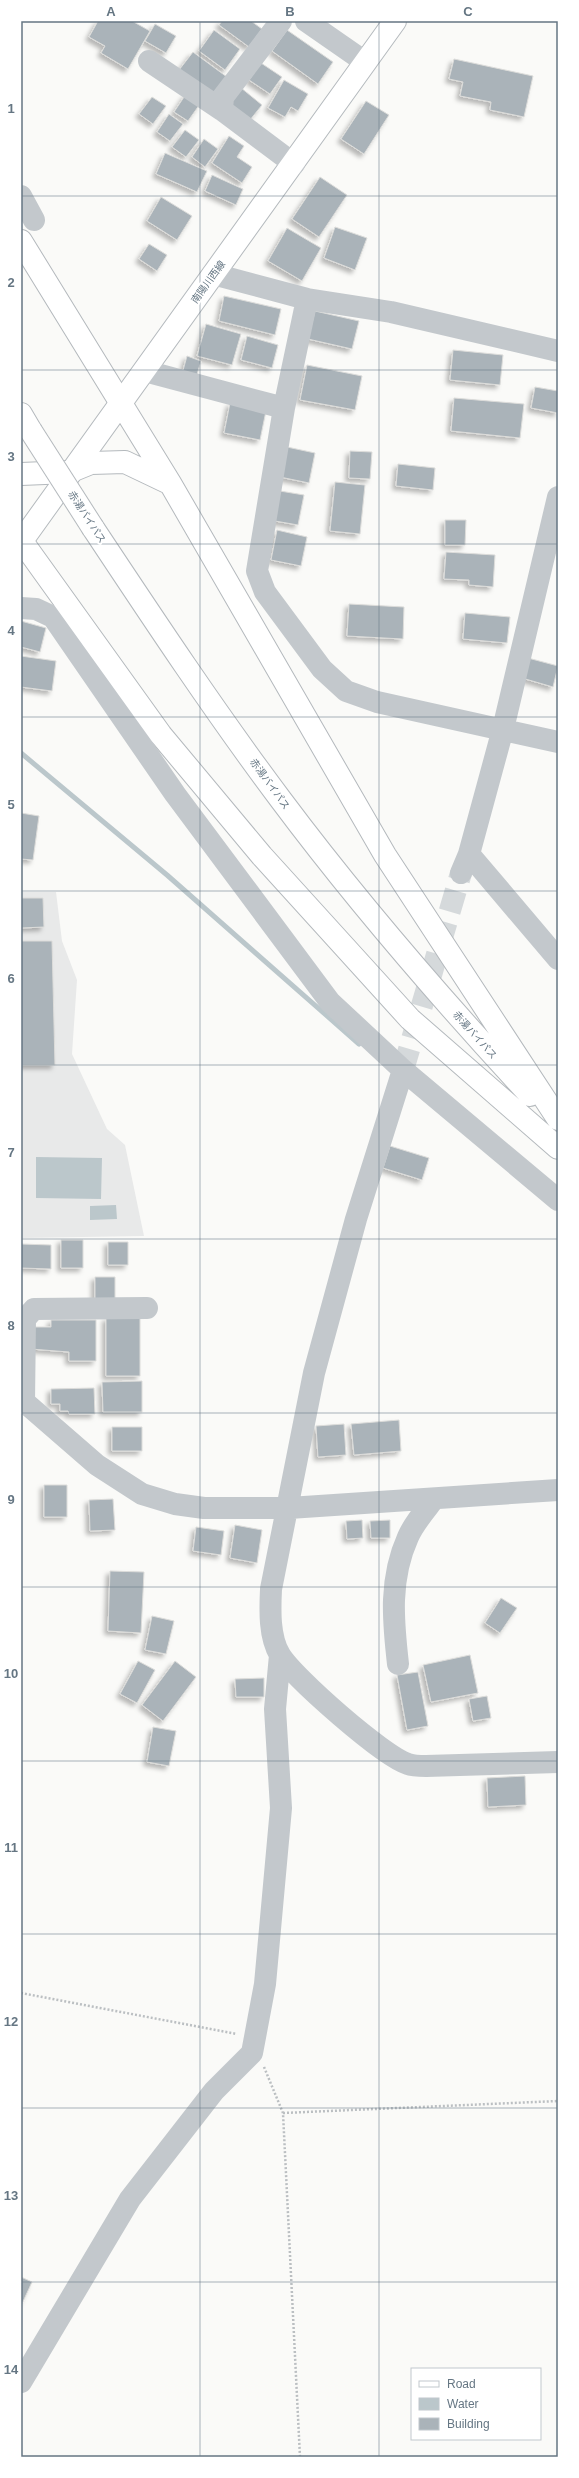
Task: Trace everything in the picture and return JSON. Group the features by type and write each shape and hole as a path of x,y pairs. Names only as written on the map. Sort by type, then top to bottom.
{"main road":[{"name":"南陽川西線","path":"21,541 120,401 145,371 213,274 294,164 395,21"},
{"path":"21,241 170,484 385,855 558,1119"},
{"name":"赤湯バイパス","path":"26,423 151,615 281,800 408,957 478,1040 558,1125"},
{"path":"21,474 69,472 91,463 125,462 170,484"},
{"path":"21,541 161,735 262,856 410,1019 558,1148"}],"street":[{"path":"222,110 223,97 281,21"},
{"path":"306,21 365,62"},
{"path":"149,61 222,110 294,164"},
{"path":"21,196 34,220"},
{"path":"213,274 307,299 391,312 558,350"},
{"path":"307,299 284,408 257,571 265,592 322,669 346,691 378,702 558,742"},
{"path":"145,371 284,408"},
{"path":"558,497 503,729 465,864 558,959"},
{"path":"21,608 36,609 53,617 175,794 330,1002 403,1070 558,1200"},
{"path":"21,2382 130,2199 214,2091 254,2045 265,1984 281,1808 275,1709 280,1655 273,1634 270,1614 272,1589 289,1508 314,1373 356,1219 403,1070"},
{"path":"147,1308 34,1309 25,1319 23,1401 97,1466 142,1494 175,1504 204,1508 289,1508 558,1490"},
{"path":"398,1664 393,1622 393,1591 397,1567 408,1536 434,1499"},
{"path":"280,1655 341,1716 376,1746 408,1764 426,1766 558,1762"}],"path":[{"path":"21,1993 254,2045 269,2077 283,2113 300,2457"},
{"path":"283,2113 558,2101"}],"shaded area":[{"path":"21,892 56,892 62,941 77,980 72,1054 107,1129 125,1145 144,1236 21,1238"}],"water":[{"path":"36,1157 102,1158 101,1199 36,1198"},
{"path":"116,1205 117,1219 90,1220 90,1206"}],"building":[{"path":"98,21 132,21 150,31 128,69 101,53 105,46 89,37"},
{"path":"222,21 251,21 262,29 249,47 219,25"},
{"path":"155,24 176,36 166,53 145,41"},
{"path":"214,30 240,49 225,70 199,51"},
{"path":"287,30 333,62 318,84 272,51"},
{"path":"193,52 227,77 213,95 179,70"},
{"path":"454,59 533,76 524,117 490,110 491,102 460,96 463,82 449,79"},
{"path":"261,63 282,77 270,94 249,80"},
{"path":"284,80 308,94 298,111 291,107 285,117 268,108"},
{"path":"240,87 262,105 250,120 228,102"},
{"path":"186,94 200,104 188,121 174,112"},
{"path":"152,97 166,106 153,124 139,114"},
{"path":"366,101 389,115 364,154 341,139"},
{"path":"169,114 183,124 170,141 157,132"},
{"path":"185,130 199,140 186,157 172,147"},
{"path":"229,136 244,146 237,157 252,167 242,183 212,163"},
{"path":"204,139 218,149 205,167 192,157"},
{"path":"165,153 207,171 197,192 156,174"},
{"path":"212,175 243,189 236,205 205,191"},
{"path":"320,177 347,195 319,237 292,219"},
{"path":"161,197 192,216 177,240 147,221"},
{"path":"335,227 367,238 355,270 324,258"},
{"path":"287,228 321,248 302,281 268,261"},
{"path":"149,244 167,255 157,271 139,259"},
{"path":"224,296 281,309 275,335 219,321"},
{"path":"315,311 359,321 352,349 308,339"},
{"path":"206,324 241,334 232,365 197,356"},
{"path":"247,336 278,345 272,368 241,360"},
{"path":"453,350 503,355 500,385 450,380"},
{"path":"187,356 201,361 196,378 182,374"},
{"path":"307,365 362,376 355,410 300,400"},
{"path":"535,387 558,391 558,413 531,408"},
{"path":"454,398 524,404 520,438 451,431"},
{"path":"230,403 266,411 260,440 224,433"},
{"path":"287,447 315,453 309,483 280,477"},
{"path":"350,451 372,452 370,479 349,478"},
{"path":"398,464 435,468 433,490 396,486"},
{"path":"335,482 365,485 360,534 330,531"},
{"path":"280,491 304,495 298,525 275,521"},
{"path":"445,520 466,520 465,545 445,545"},
{"path":"277,530 307,537 301,566 271,560"},
{"path":"446,552 495,555 493,587 469,585 469,580 444,579"},
{"path":"349,604 404,607 403,639 347,636"},
{"path":"465,613 510,617 507,643 463,639"},
{"path":"21,621 46,628 40,652 21,647"},
{"path":"21,656 56,661 52,691 21,687"},
{"path":"528,658 558,666 553,687 522,678"},
{"path":"21,813 39,816 33,860 21,859"},
{"path":"21,898 43,898 44,927 21,928"},
{"path":"21,941 52,941 55,1065 21,1065"},
{"path":"390,1146 429,1158 422,1180 383,1168"},
{"path":"61,1240 83,1240 83,1268 61,1268"},
{"path":"108,1242 128,1242 128,1265 108,1265"},
{"path":"21,1244 51,1245 51,1269 21,1268"},
{"path":"95,1277 115,1277 115,1299 95,1299"},
{"path":"140,1317 140,1376 106,1376 106,1318"},
{"path":"51,1320 96,1320 96,1361 69,1361 69,1352 31,1349 31,1327 51,1327"},
{"path":"142,1381 142,1412 103,1412 102,1382"},
{"path":"94,1388 95,1414 69,1414 68,1411 60,1411 60,1404 51,1404 51,1389"},
{"path":"399,1420 401,1451 354,1455 351,1424"},
{"path":"344,1424 346,1455 318,1457 316,1426"},
{"path":"112,1427 142,1427 142,1451 112,1451"},
{"path":"44,1485 67,1485 67,1517 44,1517"},
{"path":"113,1499 115,1530 90,1531 89,1500"},
{"path":"362,1520 363,1538 347,1539 346,1521"},
{"path":"390,1520 390,1538 371,1538 370,1521"},
{"path":"235,1525 262,1530 257,1563 230,1558"},
{"path":"196,1527 224,1531 221,1555 193,1551"},
{"path":"110,1571 144,1572 141,1633 108,1631"},
{"path":"501,1598 517,1608 500,1633 485,1623"},
{"path":"152,1616 174,1621 166,1654 145,1650"},
{"path":"470,1655 478,1693 431,1702 423,1665"},
{"path":"138,1661 155,1670 137,1703 120,1694"},
{"path":"175,1661 196,1677 163,1721 142,1705"},
{"path":"418,1672 428,1726 407,1730 397,1675"},
{"path":"264,1678 264,1697 236,1697 235,1679"},
{"path":"487,1696 491,1718 473,1721 469,1699"},
{"path":"153,1727 176,1731 169,1766 147,1762"},
{"path":"525,1776 526,1805 488,1807 487,1778"},
{"path":"21,2277 32,2282 21,2306"}],"waterway":[{"path":"21,753 167,875 359,1044"}],"tunnel":[{"path":"403,1070 461,873"}]}
